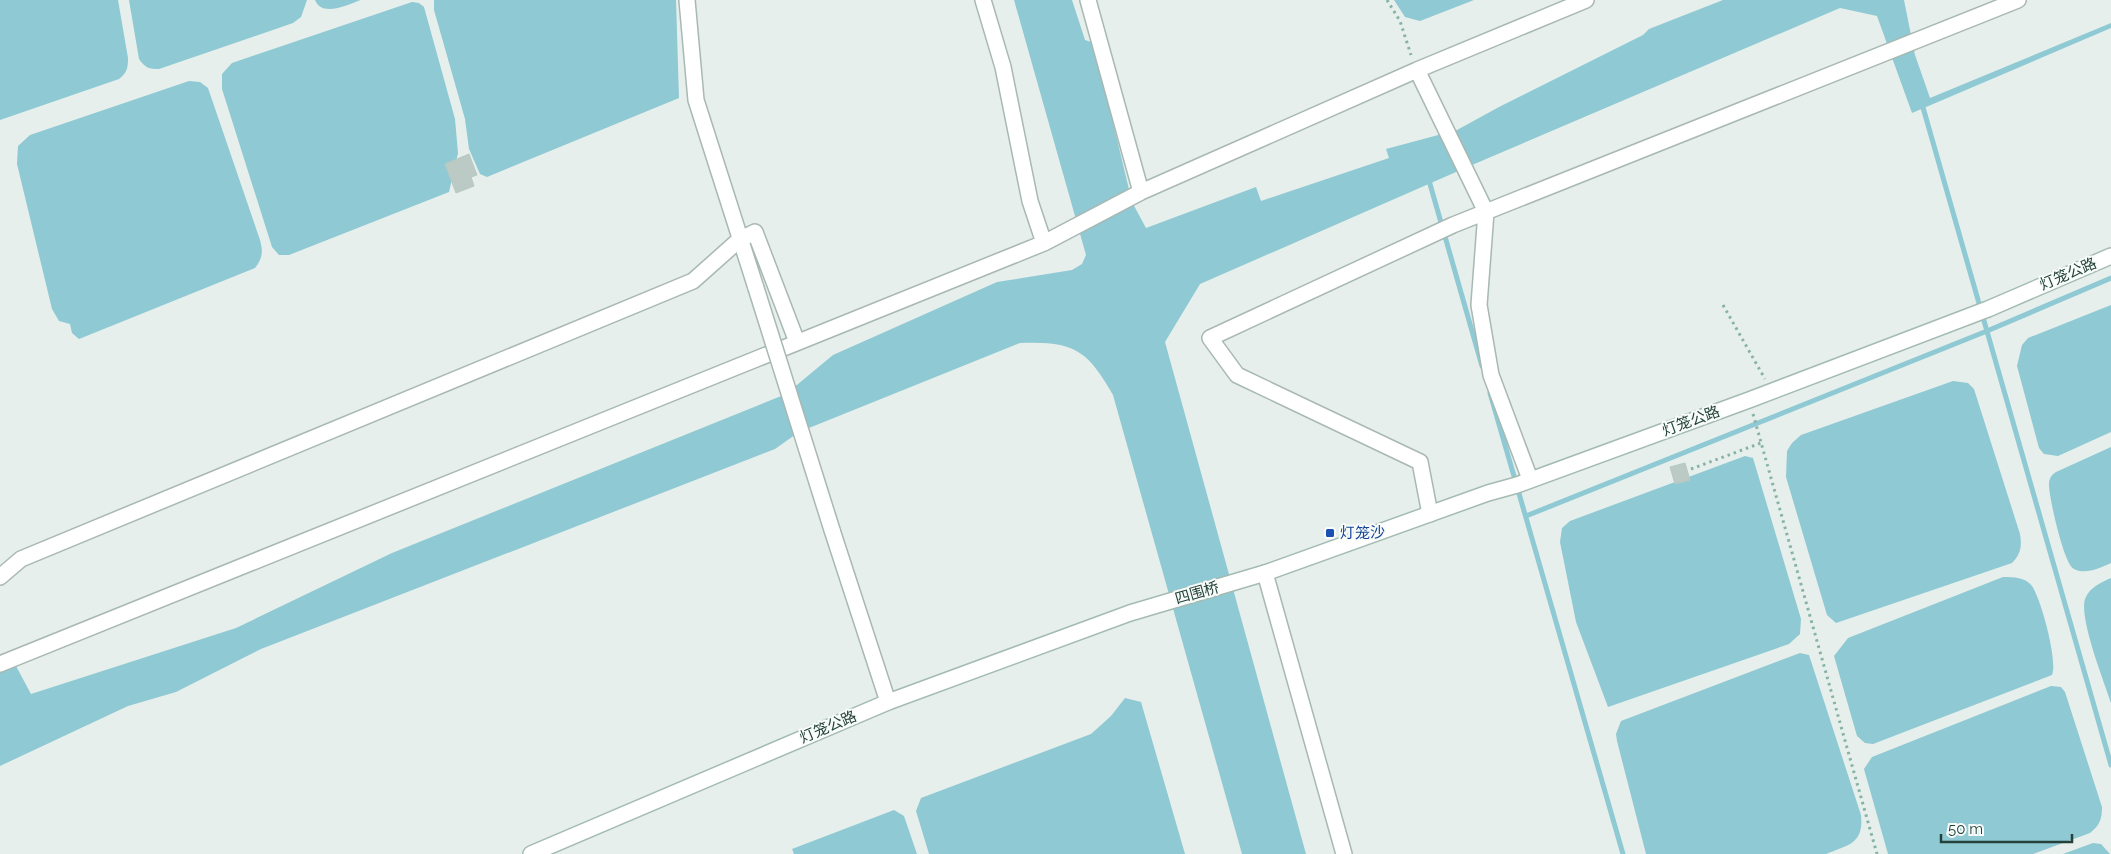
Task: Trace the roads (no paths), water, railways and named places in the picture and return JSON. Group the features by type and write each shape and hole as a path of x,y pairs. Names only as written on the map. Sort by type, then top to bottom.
{"street":[{"path":"687,0 696,100 739,240 888,702"},
{"path":"983,0 1002,66 1030,201 1044,243"},
{"path":"1088,0 1141,192"},
{"path":"0,664 1044,243 1141,192 1416,70 1586,0"},
{"path":"1430,514 1420,462 1237,375 1210,338 1453,224 2018,0"},
{"path":"1416,70 1486,212 1479,305 1491,375 1524,482"},
{"path":"0,577 21,559 693,281 739,240 755,232 797,342"},
{"name":"灯笼公路","path":"1265,573 1488,493 1524,482 1772,391 1988,308 2111,256"},
{"path":"1265,573 1344,854"},
{"name":"四围桥","path":"1130,613 1265,573"},
{"name":"灯笼公路","path":"531,854 888,702 1130,613"}],"water":[{"path":"0,0 118,0 128,58 127,67 122,77 0,120"},
{"path":"129,0 307,0 301,17 293,23 159,69 152,69 143,64 139,59"},
{"path":"315,0 361,0 343,7 329,9 318,5"},
{"path":"434,0 676,0 679,98 487,177 480,174 469,149 465,119 434,10"},
{"path":"1014,0 1072,0 1085,40 1094,43 1132,202 1146,228 1256,187 1261,201 1389,158 1386,149 1457,130 1643,35 1649,29 1723,0 1904,0 1915,55 1930,98 2111,23 2111,28 1912,113 1877,16 1840,8 1472,165 1200,284 1165,342 1306,854 1242,854 1113,395 1104,379 1086,358 1066,346 1053,344 1020,343 799,432 775,449 261,649 176,692 128,706 0,766 0,672 16,666 31,694 236,628 392,553 786,394 833,355 997,282 1072,270 1082,264 1086,255"},
{"path":"1394,0 1474,0 1420,21 1405,17"},
{"path":"412,2 419,3 424,7 455,119 458,153 449,192 289,255 279,255 272,247 222,89 222,74 232,63"},
{"path":"189,81 200,82 208,88 260,240 262,251 260,261 255,268 79,339 72,333 70,324 59,321 52,309 17,164 18,146 30,135"},
{"path":"2111,305 2111,432 2058,456 2044,454 2039,448 2017,366 2022,345 2028,338"},
{"path":"1953,381 1968,383 1974,389 2020,534 2021,546 2019,553 2012,563 1836,623 1827,615 1786,477 1787,451 1792,443 1801,435"},
{"path":"2111,447 2111,563 2092,570 2078,571 2070,565 2062,544 2052,503 2049,481 2056,472"},
{"path":"1745,456 1753,458 1801,619 1800,634 1789,644 1608,707 1576,622 1560,542 1562,528 1570,521"},
{"path":"2003,577 2023,579 2032,586 2036,593 2051,644 2053,657 2052,675 1873,744 1865,743 1857,736 1834,656 1848,638"},
{"path":"2111,578 2111,703 2089,635 2084,608 2085,599 2090,591"},
{"path":"1800,653 1809,655 1861,815 1860,832 1857,838 1848,845 1826,854 1646,854 1617,741 1616,734 1621,721"},
{"path":"2051,686 2061,687 2065,692 2102,807 2100,822 2096,827 2090,833 2033,854 1888,854 1864,769 1872,757"},
{"path":"1125,698 1141,702 1185,854 929,854 916,811 921,798 1091,734 1111,716"},
{"path":"894,810 904,816 917,854 794,854 792,849"},
{"path":"2093,843 2101,844 2110,854 2063,854"}],"waterway":[{"path":"1922,104 2111,765"},
{"path":"1428,177 1482,366"},
{"path":"1526,516 1987,331 2111,278"},
{"path":"1490,393 1623,854"}],"place":[{"name":"灯笼沙","path":"1330,533"}]}
